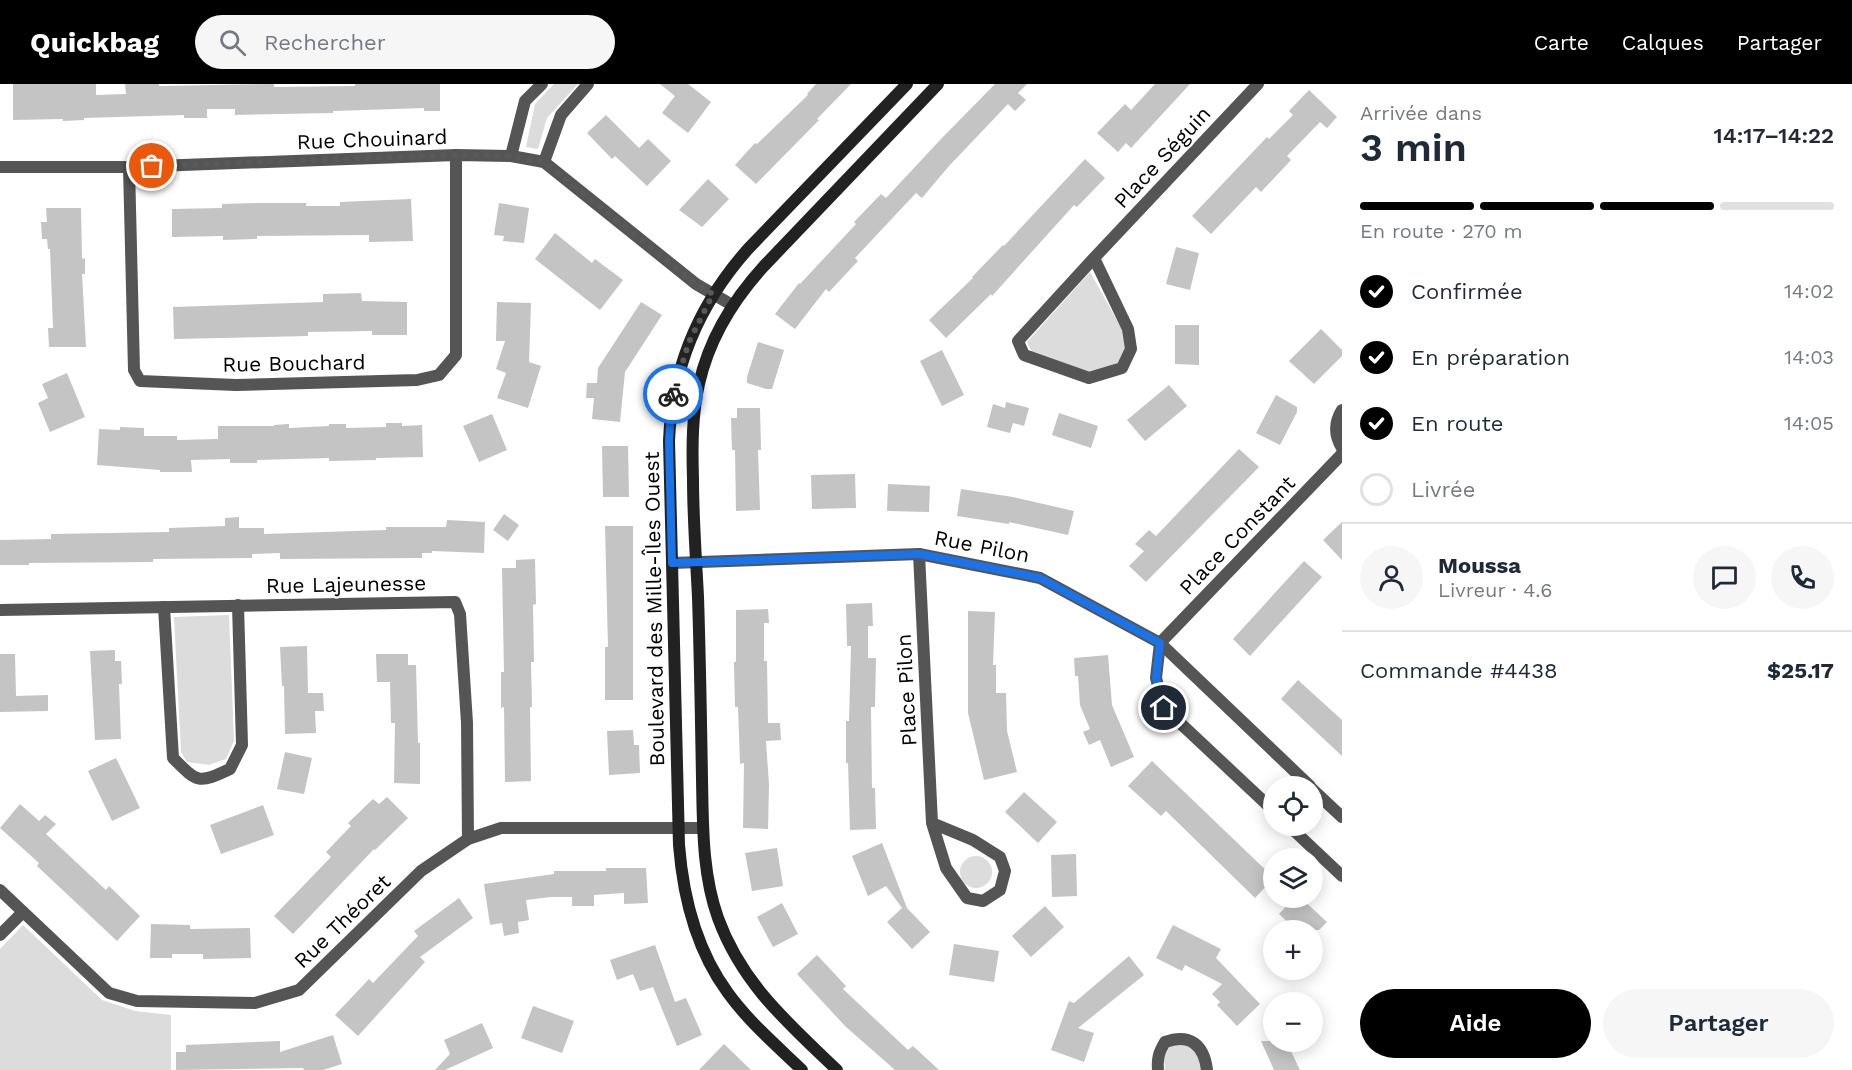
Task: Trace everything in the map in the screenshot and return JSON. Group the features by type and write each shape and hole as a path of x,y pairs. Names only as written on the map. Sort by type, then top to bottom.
{"street":[{"path":"511,156 525,101 542,84"},
{"path":"544,162 561,116 588,84"},
{"name":"Boulevard des Mille-Îles Ouest","path":"802,1070 746,1016 727,991 710,962 697,933 689,907 680,861 669,441 671,410 676,383 689,342 713,294 729,270 907,84"},
{"name":"Boulevard des Mille-Îles Ouest","path":"837,1070 769,1004 739,963 724,933 706,870 692,437 695,402 708,354 732,305 764,266 938,84"},
{"name":"Place Séguin","path":"1094,258 1128,329 1131,349 1122,368 1089,378 1024,355 1018,341 1094,258 1258,84"},
{"name":"Rue Chouinard","path":"0,167 129,167 456,155 511,156 544,162 696,284 732,305"},
{"name":"Rue Bouchard","path":"129,167 134,370 140,381 236,385 417,380 439,375 456,355 456,155"},
{"path":"1342,410 1337,418 1335,429 1337,440 1342,448"},
{"name":"Place Constant","path":"1160,643 1342,454"},
{"name":"Rue Pilon","path":"672,563 920,554 1040,578 1160,643 1299,776"},
{"name":"Place Pilon","path":"920,554 932,823 946,868 967,898 983,901 1000,890 1005,871 1000,857 973,840 932,823"},
{"name":"Rue Lajeunesse","path":"0,610 455,602 460,614 467,723 468,839"},
{"path":"164,607 173,758 192,777 206,780 230,769 242,745 238,605"},
{"path":"1160,643 1156,678 1164,708 1263,801"},
{"name":"Rue Pilon","path":"1323,799 1342,817"},
{"name":"Rue Théoret","path":"0,890 109,993 136,1001 255,1003 299,990 421,871 468,839 501,828 703,828"},
{"path":"1300,836 1342,876"},
{"path":"0,935 23,912"},
{"path":"1158,1070 1157,1060 1165,1042 1175,1038 1188,1038 1205,1058 1207,1070"}],"shaded area":[{"path":"554,84 578,84 547,118 538,149 526,147 535,104"},
{"path":"1090,272 1124,333 1125,349 1120,362 1089,373 1032,352 1027,342"},
{"path":"229,615 234,741 226,759 209,765 187,762 181,752 174,617"},
{"path":"976,856 987,861 992,872 987,883 976,888 965,883 960,872 965,861"},
{"path":"23,925 102,1000 135,1011 171,1015 171,1070 0,1070 0,949"},
{"path":"1187,1043 1201,1060 1203,1070 1165,1070 1164,1058 1170,1046"}],"building":[{"path":"13,84 96,84 96,95 126,94 125,84 159,84 159,86 274,84 274,87 440,84 440,111 424,111 424,108 235,115 235,109 207,109 207,118 184,118 184,115 84,118 84,120 63,121 63,119 13,120"},
{"path":"660,84 688,84 711,102 688,133 662,113 675,96"},
{"path":"816,84 851,84 756,184 735,165 755,143 757,144 808,95"},
{"path":"995,84 1027,84 1018,93 1026,100 1015,111 1008,104 922,198 916,193 855,258 858,261 829,292 826,289 795,329 775,314 799,283 856,224 854,222 881,194 886,198"},
{"path":"1155,84 1190,84 1131,148 1126,143 1118,152 1097,133 1125,104 1131,110"},
{"path":"1309,90 1337,117 1327,128 1320,122 1287,156 1291,160 1261,192 1256,187 1211,234 1192,216 1267,137 1269,139 1293,115 1289,111"},
{"path":"606,115 639,148 648,139 671,161 647,186 615,156 612,159 587,133"},
{"path":"1085,159 1105,178 1077,207 1074,205 992,296 991,294 946,338 929,320 973,278"},
{"path":"708,179 729,199 702,227 679,210"},
{"path":"411,199 413,241 369,242 369,235 257,236 257,239 223,240 223,236 172,237 172,209 222,208 222,204 256,203 340,206 340,202"},
{"path":"499,203 529,208 524,243 503,241 504,236 494,235"},
{"path":"46,208 81,208 82,259 85,258 85,274 82,274 86,347 49,347 48,328 53,328 50,249 48,249 47,239 42,239 41,222 47,222"},
{"path":"555,233 592,263 595,259 623,280 600,310 535,259"},
{"path":"1176,247 1199,253 1190,290 1166,284"},
{"path":"361,293 362,301 407,302 407,335 372,335 372,331 308,332 308,336 174,339 173,307 323,302 323,294"},
{"path":"497,302 531,303 529,362 541,366 528,408 497,398 506,373 496,369 505,341 496,341"},
{"path":"641,302 662,315 625,372 620,422 592,419 594,398 586,398 587,383 597,383 598,368"},
{"path":"1175,325 1199,325 1199,365 1175,364"},
{"path":"1321,329 1342,350 1342,356 1314,384 1289,361"},
{"path":"758,342 784,350 772,389 747,383"},
{"path":"942,350 964,395 942,406 920,361"},
{"path":"67,373 85,417 50,432 38,403 48,398 42,384"},
{"path":"1169,385 1187,406 1145,441 1127,420"},
{"path":"1276,395 1297,407 1297,412 1280,445 1256,433"},
{"path":"1006,402 1029,408 1024,426 1013,423 1010,433 987,427 993,404 1005,408"},
{"path":"737,408 760,408 761,450 758,450 760,510 736,511 735,450 732,450 731,418 737,418"},
{"path":"1059,413 1098,426 1091,448 1052,435"},
{"path":"492,414 507,450 479,462 463,426"},
{"path":"386,423 402,423 402,426 422,425 423,457 329,461 329,458 257,460 257,463 230,463 230,459 191,460 192,472 160,472 160,470 97,465 99,429 144,428 144,436 177,436 177,440 218,439 218,426 289,424 289,428 346,424 346,428 386,427"},
{"path":"602,446 628,446 629,497 603,497"},
{"path":"1239,449 1259,467 1146,582 1129,566 1144,551 1135,544 1149,530 1156,536"},
{"path":"855,474 856,508 812,509 811,475"},
{"path":"888,484 930,486 929,512 887,511"},
{"path":"961,489 1013,497 1074,511 1068,535 1009,522 1009,524 957,516"},
{"path":"504,514 519,525 508,541 493,530"},
{"path":"239,517 239,528 264,528 264,534 386,530 386,527 446,527 447,520 485,522 484,553 432,551 432,553 422,553 422,558 280,559 280,553 252,554 252,558 0,565 0,540 51,539 51,534 169,532 169,528 225,526 225,518"},
{"path":"1342,522 1342,560 1323,540"},
{"path":"605,526 633,526 633,700 605,700 605,647 608,647"},
{"path":"535,559 536,604 533,605 534,662 531,662 532,707 530,707 531,781 505,782 504,707 501,708 501,672 504,672 502,568 516,568 516,560"},
{"path":"1304,561 1322,577 1250,656 1233,639"},
{"path":"872,603 873,626 868,626 868,658 876,658 875,707 871,707 872,788 875,788 876,829 850,830 846,721 849,721 851,646 847,646 846,604"},
{"path":"768,609 769,623 764,623 764,661 767,661 768,723 780,723 781,740 766,741 769,785 768,829 743,828 744,763 740,764 738,707 735,707 736,610"},
{"path":"968,611 995,612 993,665 996,665 996,693 1006,693 1007,731 1017,772 984,780 968,713"},
{"path":"307,646 308,693 323,693 324,711 315,711 316,733 285,734 280,647"},
{"path":"115,650 115,661 121,661 122,684 119,684 121,739 95,740 90,651"},
{"path":"0,654 15,654 16,696 48,695 48,711 0,712"},
{"path":"376,654 408,654 408,665 416,665 420,784 394,783 395,723 391,723 390,682 377,682"},
{"path":"1108,655 1112,705 1134,757 1111,767 1100,740 1089,745 1083,732 1090,729 1080,705 1074,658"},
{"path":"1298,680 1342,720 1342,756 1281,699"},
{"path":"633,730 634,745 639,745 640,773 609,775 607,731"},
{"path":"285,752 312,758 304,794 277,789"},
{"path":"116,758 140,808 112,821 88,771"},
{"path":"1152,761 1263,867 1263,890 1255,898 1166,811 1161,816 1128,786"},
{"path":"1024,792 1057,822 1038,843 1005,812"},
{"path":"387,797 408,818 374,849 293,934 274,916 331,857 326,852 351,826 348,823 373,799 379,804"},
{"path":"20,804 39,821 45,815 56,824 46,834 106,890 109,886 140,916 117,941 37,866 39,863 0,828"},
{"path":"263,805 274,835 221,854 210,825"},
{"path":"882,843 907,908 930,932 912,949 887,922 902,908 886,886 868,896 852,856"},
{"path":"777,848 783,886 752,891 745,853"},
{"path":"1076,854 1077,896 1052,897 1051,855"},
{"path":"606,868 646,868 648,903 624,904 624,893 594,895 594,906 572,906 572,897 526,900 529,920 518,922 519,933 504,936 502,923 490,925 484,884 554,874 554,871 606,871"},
{"path":"459,898 473,918 420,957 425,962 358,1036 335,1015 369,979 373,983 418,936 414,931"},
{"path":"782,903 798,934 773,947 757,917"},
{"path":"1045,906 1064,927 1031,957 1012,936"},
{"path":"1285,908 1312,908 1327,922 1323,926 1323,920 1285,920 1279,914"},
{"path":"151,924 190,925 190,929 250,928 251,958 203,959 203,954 172,954 172,958 150,958"},
{"path":"1173,925 1221,949 1216,958 1260,1004 1237,1026 1217,1005 1220,1002 1212,994 1222,984 1185,965 1182,971 1156,958"},
{"path":"954,944 999,951 994,982 949,975"},
{"path":"655,945 675,1002 686,998 702,1035 677,1046 653,987 640,991 633,974 617,980 610,960"},
{"path":"817,955 846,986 843,989 908,1050 913,1046 939,1070 895,1070 845,1026 797,974"},
{"path":"1129,956 1144,975 1078,1028 1094,1033 1084,1062 1051,1050 1069,1001 1074,1003"},
{"path":"533,1006 574,1021 562,1053 521,1038"},
{"path":"482,1023 493,1048 445,1070 435,1070 450,1054 444,1040"},
{"path":"333,1035 342,1064 323,1070 304,1070 303,1068 176,1070 176,1052 186,1052 186,1045 280,1041 280,1052"},
{"path":"724,1044 751,1070 699,1070"},
{"path":"1266,1052 1291,1052 1300,1070 1274,1070"}],"way so far":[{"path":"152,166 456,155 511,156 544,162 696,284 713,294 689,342 673,394"}],"route":[{"path":"673,394 669,441 672,563 920,554 1040,578 1160,643 1156,678 1164,708"}]}
